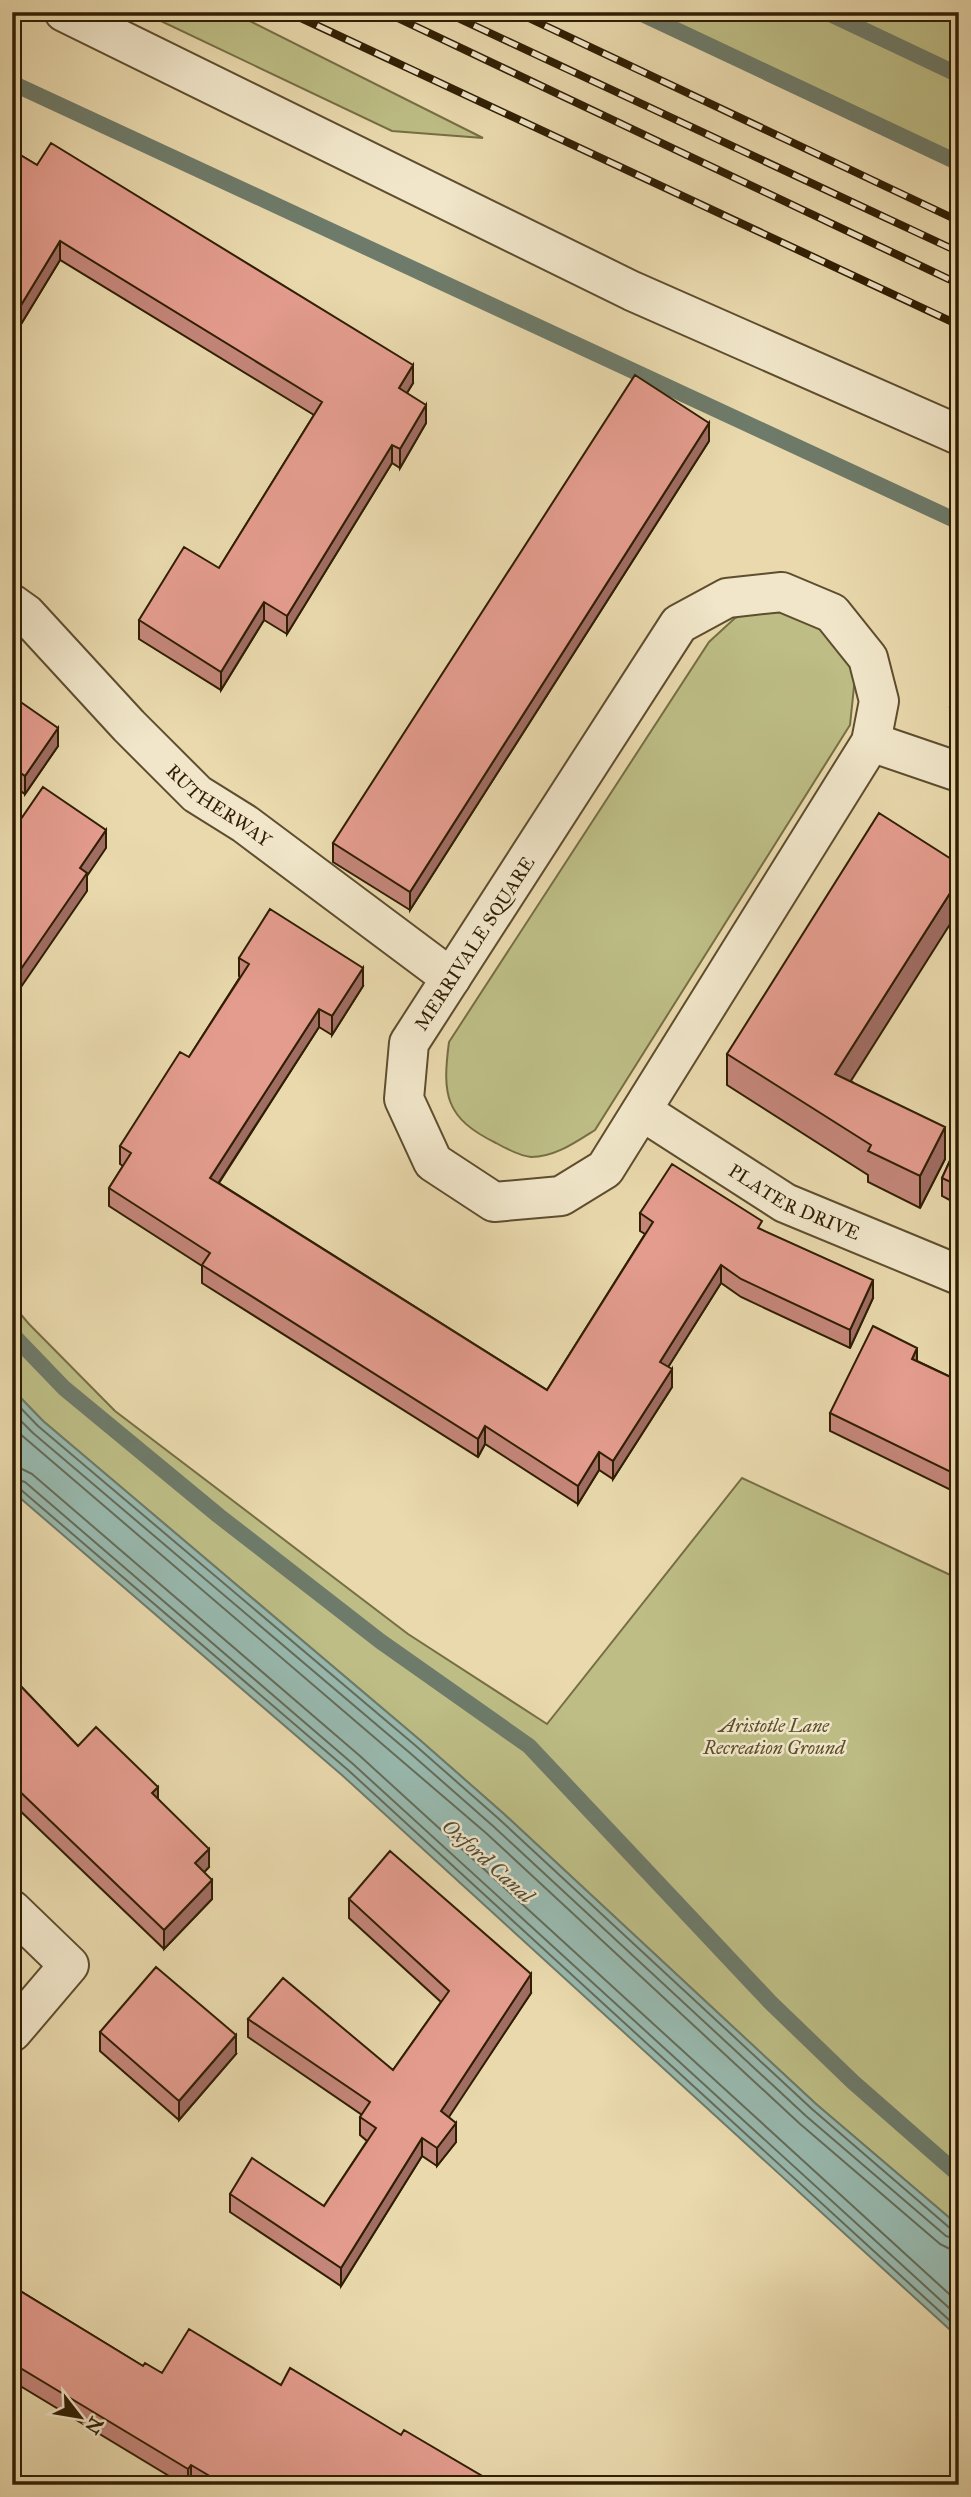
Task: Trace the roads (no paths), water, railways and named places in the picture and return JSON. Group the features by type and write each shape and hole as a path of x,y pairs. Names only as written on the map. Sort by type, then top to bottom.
{"street":[{"path":"64,12 632,291 959,435"},
{"name":"MERRIVALE SQUARE","path":"782,592 832,613 868,658 879,702 871,742 605,1169 561,1196 494,1202 433,1162 404,1099 409,1043 452,978 679,624 727,598 782,592"},
{"name":"RUTHERWAY","path":"12,604 26,614 129,726 197,794 246,824 452,978"},
{"path":"871,742 959,772"},
{"name":"PLATER DRIVE","path":"642,1111 785,1203 959,1275"},
{"path":"12,1910 69,1965 12,2032"}],"water":[{"name":"Oxford Canal","path":"12,1389 43,1421 504,1814 816,2104 959,2226 959,2338 343,1776 12,1491"}],"waterway":[{"path":"638,12 959,163"},
{"path":"826,12 959,75"},
{"path":"12,83 959,522"},
{"path":"12,1334 64,1388 219,1516 380,1641 529,1746 770,2002 853,2082 959,2175"}],"railway":[{"path":"288,12 959,325"},
{"path":"385,12 959,284"},
{"path":"445,12 959,252"},
{"path":"516,12 959,221"}],"park label":[{"name":"Aristotle Lane Recreation Ground","path":"774,1736"}]}
